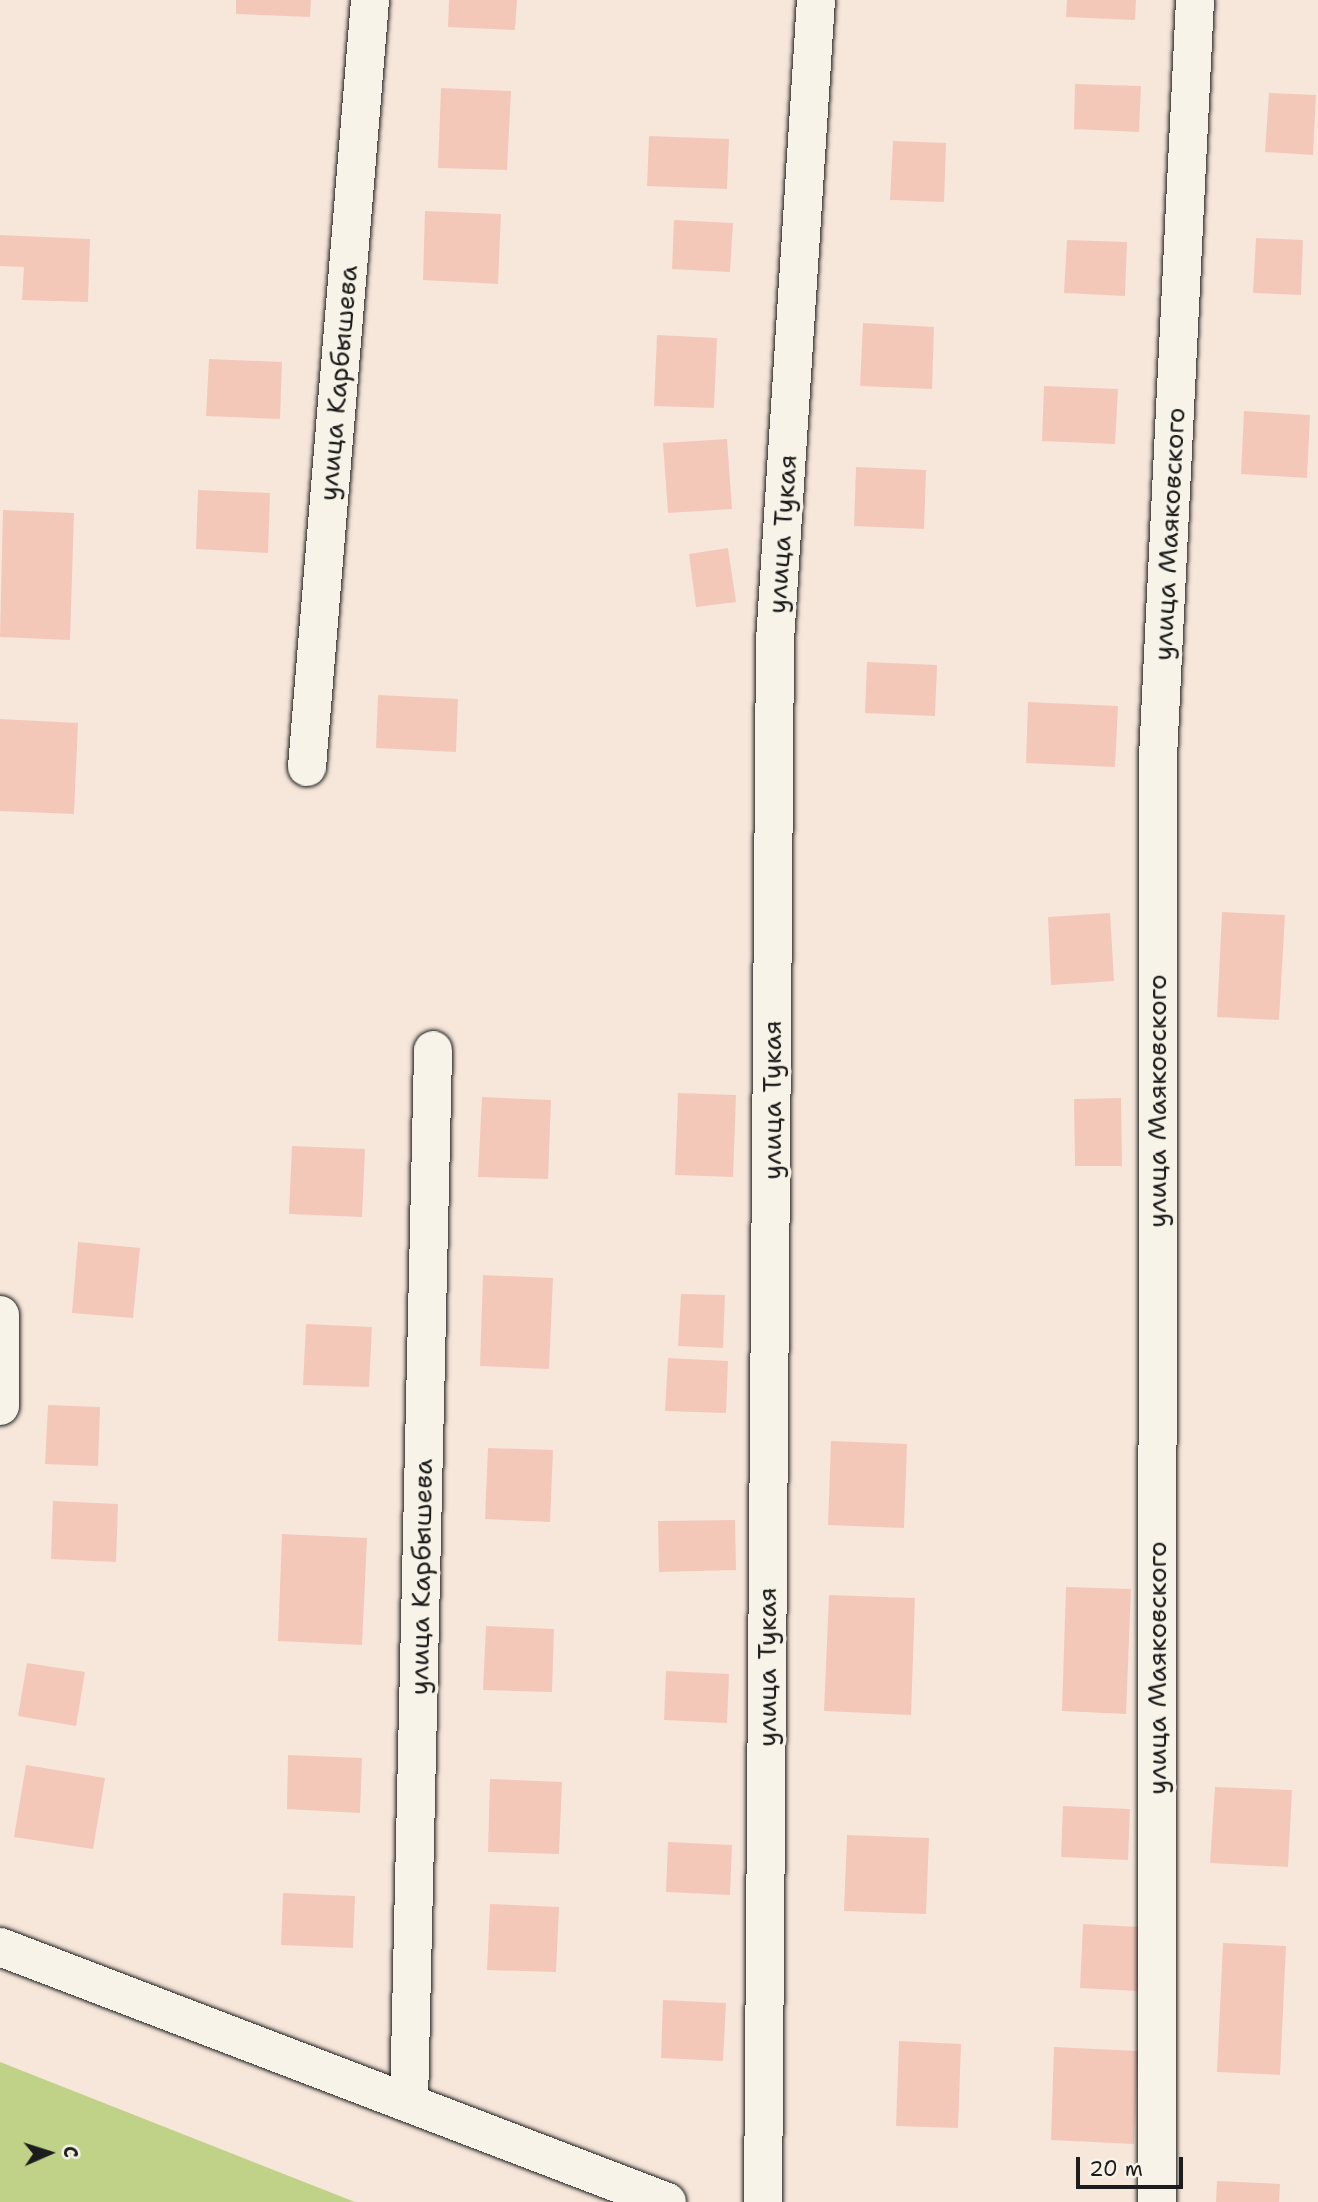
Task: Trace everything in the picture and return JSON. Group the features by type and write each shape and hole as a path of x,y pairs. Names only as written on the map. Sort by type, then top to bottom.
{"street":[{"name":"улица Карбышева","path":"307,767 370,0"},
{"name":"улица Тукая","path":"763,2202 775,640 816,0"},
{"name":"улица Маяковского","path":"1157,2202 1158,758 1195,0"},
{"name":"улица Карбышева","path":"409,2103 433,1050"},
{"path":"0,1315 0,1406"},
{"path":"0,1947 667,2202"}],"green space":[{"path":"0,2062 355,2202 0,2202"}],"building":[{"path":"236,0 311,0 310,17 236,14"},
{"path":"449,0 517,0 515,30 448,27"},
{"path":"1067,0 1136,0 1135,20 1066,17"},
{"path":"1075,84 1141,86 1139,132 1074,129"},
{"path":"441,88 511,91 507,170 438,168"},
{"path":"1269,93 1316,95 1313,155 1265,152"},
{"path":"649,136 729,139 727,189 647,186"},
{"path":"893,141 946,143 944,202 890,200"},
{"path":"425,211 501,214 498,284 423,280"},
{"path":"674,220 733,223 730,272 672,269"},
{"path":"0,235 90,239 88,302 22,300 24,267 0,266"},
{"path":"1256,238 1303,240 1301,295 1253,293"},
{"path":"1067,240 1127,242 1125,296 1064,293"},
{"path":"863,323 934,327 932,389 860,386"},
{"path":"657,335 717,338 714,408 654,406"},
{"path":"209,359 282,362 280,419 206,416"},
{"path":"1044,386 1118,389 1115,444 1042,441"},
{"path":"1244,411 1310,415 1307,478 1241,474"},
{"path":"727,439 732,509 668,513 663,443"},
{"path":"856,467 926,470 924,529 854,526"},
{"path":"198,490 270,493 268,553 196,549"},
{"path":"3,510 74,513 70,640 0,637"},
{"path":"728,548 736,602 696,607 689,554"},
{"path":"867,662 937,665 935,716 865,713"},
{"path":"378,695 458,699 456,752 376,748"},
{"path":"1028,702 1118,706 1115,767 1026,763"},
{"path":"0,719 78,723 74,814 0,811"},
{"path":"1222,912 1285,915 1279,1020 1217,1017"},
{"path":"1110,913 1114,981 1051,985 1048,917"},
{"path":"678,1093 736,1095 733,1177 675,1175"},
{"path":"482,1097 551,1100 548,1179 478,1177"},
{"path":"1121,1098 1122,1166 1075,1166 1074,1099"},
{"path":"292,1146 365,1149 362,1217 289,1214"},
{"path":"78,1242 140,1248 133,1318 72,1313"},
{"path":"483,1275 553,1278 549,1369 480,1366"},
{"path":"681,1294 725,1295 723,1348 678,1346"},
{"path":"306,1324 372,1327 369,1387 303,1385"},
{"path":"668,1358 728,1361 726,1413 665,1411"},
{"path":"48,1405 100,1407 98,1466 45,1464"},
{"path":"831,1441 907,1444 904,1528 828,1525"},
{"path":"488,1448 553,1450 550,1522 485,1519"},
{"path":"53,1501 118,1504 116,1562 51,1559"},
{"path":"735,1520 736,1570 659,1572 658,1521"},
{"path":"282,1534 367,1538 362,1645 278,1641"},
{"path":"1066,1587 1131,1589 1126,1714 1062,1711"},
{"path":"829,1595 915,1598 911,1715 824,1711"},
{"path":"486,1626 554,1629 552,1692 483,1690"},
{"path":"27,1663 85,1672 76,1726 18,1716"},
{"path":"666,1671 729,1674 727,1723 664,1720"},
{"path":"288,1755 362,1758 360,1813 287,1809"},
{"path":"26,1765 105,1778 93,1849 14,1837"},
{"path":"490,1779 562,1782 559,1854 488,1852"},
{"path":"1215,1787 1292,1790 1288,1867 1210,1863"},
{"path":"1063,1806 1130,1809 1128,1860 1061,1857"},
{"path":"847,1835 929,1838 926,1914 844,1911"},
{"path":"668,1842 732,1845 730,1895 666,1892"},
{"path":"283,1893 355,1896 353,1948 281,1945"},
{"path":"490,1904 559,1907 556,1972 487,1970"},
{"path":"1083,1924 1139,1927 1137,1991 1080,1988"},
{"path":"1223,1943 1286,1946 1280,2075 1217,2072"},
{"path":"663,2000 726,2003 723,2061 661,2058"},
{"path":"899,2041 961,2044 958,2128 896,2126"},
{"path":"1054,2047 1138,2051 1134,2144 1051,2140"},
{"path":"1217,2181 1280,2184 1279,2202 1216,2202"}]}
